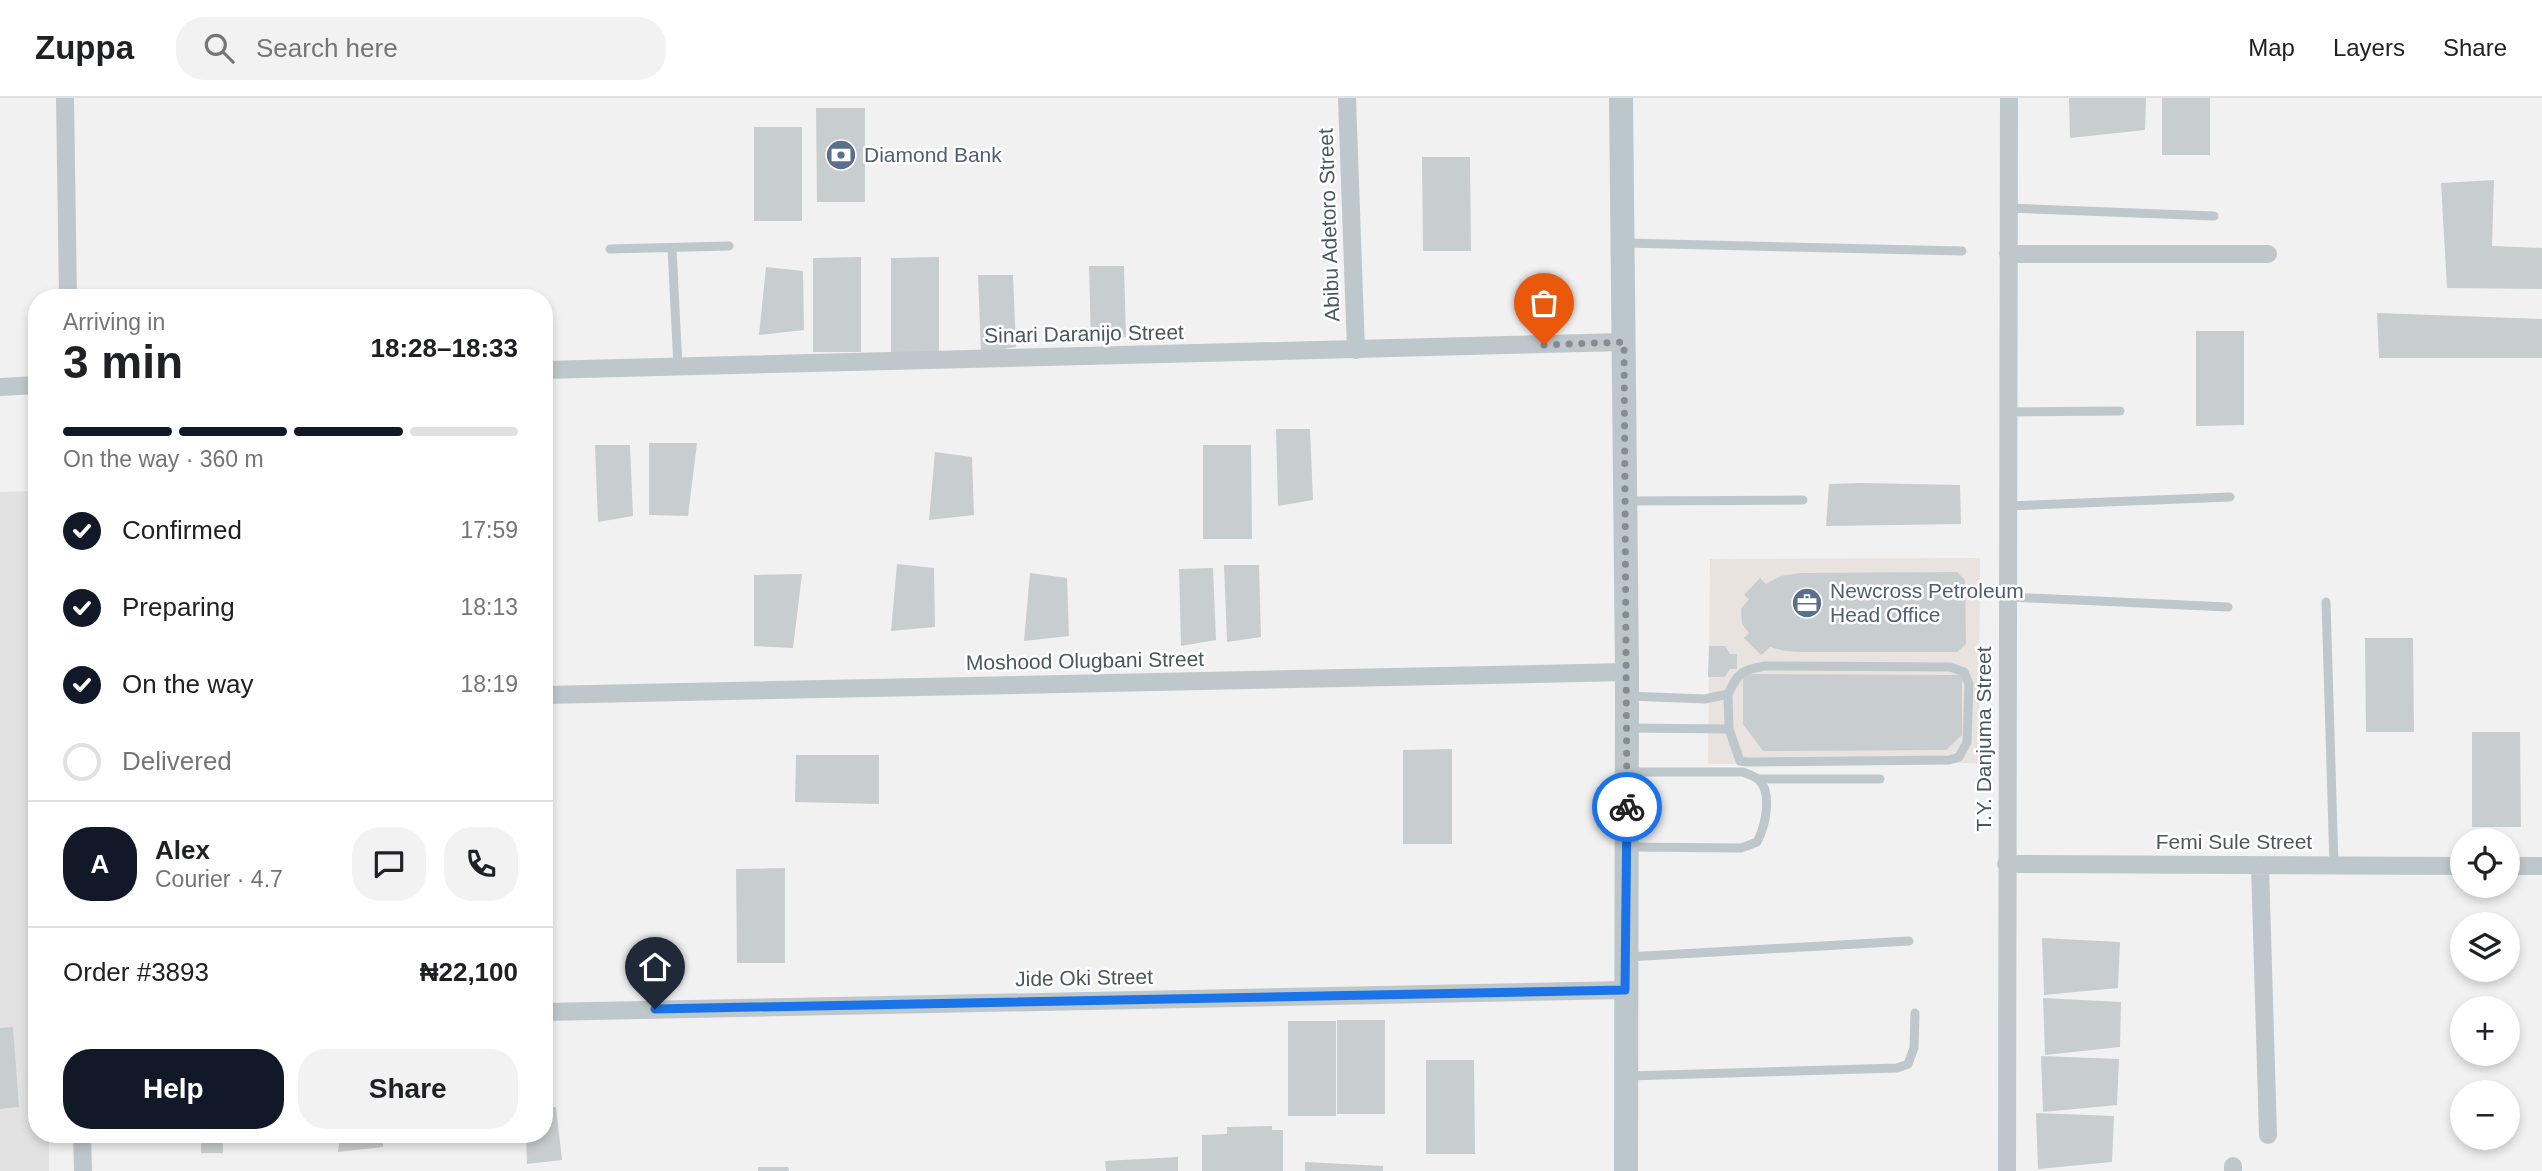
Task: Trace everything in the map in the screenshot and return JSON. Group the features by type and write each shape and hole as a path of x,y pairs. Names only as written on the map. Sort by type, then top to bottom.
{"street":[{"path":"65,98 68,289"},
{"name":"Abibu Adetoro Street","path":"1347,98 1356,350"},
{"path":"1621,98 1628,772 1626,1171"},
{"name":"T.Y. Danjuma Street","path":"2007,1171 2009,98"},
{"path":"2008,254 2268,254"},
{"name":"Sinari Daranijo Street","path":"553,370 1624,342"},
{"path":"0,387 28,385"},
{"name":"Moshood Olugbani Street","path":"553,695 1627,684"},
{"name":"Femi Sule Street","path":"2006,864 2450,866"},
{"path":"2260,865 2268,1135"},
{"path":"2520,866 2542,866"},
{"name":"Jide Oki Street","path":"553,1012 1625,990"},
{"path":"82,1143 83,1171"}],"lane":[{"path":"2008,208 2214,216"},
{"path":"1623,243 1962,251"},
{"path":"610,249 729,246"},
{"path":"672,248 678,367"},
{"path":"2008,412 2120,411"},
{"path":"2007,506 2230,498"},
{"path":"1626,501 1803,500"},
{"path":"2008,597 2228,607"},
{"path":"2326,602 2334,865"},
{"path":"1765,666 1950,667 1964,672 1969,684 1967,742 1959,757 1949,760 1740,761 1729,729 1728,694 1737,676 1745,669 1765,666"},
{"path":"1627,684 1705,699 1728,694"},
{"path":"1626,728 1729,729"},
{"path":"1628,772 1743,772 1758,779 1880,779"},
{"path":"1626,847 1741,848 1757,842 1764,828 1765,790 1758,779"},
{"path":"1625,957 1909,941"},
{"path":"1626,1076 1897,1068 1908,1064 1914,1048 1915,1013"}],"shaded area":[{"path":"28,491 28,1143 49,1143 49,1171 0,1171 0,492"},
{"path":"1980,558 1979,763 1708,764 1710,559"}],"building":[{"path":"2069,98 2146,98 2145,130 2070,138"},
{"path":"2162,98 2210,98 2210,155 2162,155"},
{"name":"Diamond Bank","path":"816,108 865,108 865,202 817,202"},
{"name":"Diamond Bank","path":"754,127 802,127 802,221 754,221"},
{"path":"1422,157 1470,157 1471,251 1423,251"},
{"path":"2494,180 2492,246 2542,248 2542,289 2447,288 2441,183"},
{"path":"861,257 861,352 813,352 813,258"},
{"path":"939,257 939,352 891,352 891,258"},
{"path":"1089,266 1124,266 1126,337 1091,343"},
{"path":"766,267 803,271 804,330 759,335"},
{"path":"978,275 1013,275 1016,347 981,353"},
{"path":"2377,313 2542,319 2542,358 2379,358"},
{"path":"2196,331 2244,331 2244,425 2196,426"},
{"path":"1276,429 1310,429 1313,500 1278,506"},
{"path":"649,443 697,443 688,516 649,515"},
{"path":"595,445 630,445 633,516 598,522"},
{"path":"1203,445 1251,445 1252,539 1203,539"},
{"path":"935,452 972,457 974,515 929,520"},
{"path":"1829,484 1960,485 1961,524 1826,526"},
{"path":"897,564 934,568 935,627 891,631"},
{"path":"1224,565 1259,565 1261,637 1227,642"},
{"path":"1213,568 1216,640 1181,646 1179,569"},
{"path":"1957,572 1965,580 1966,644 1957,652 1801,652 1770,647 1761,655 1744,638 1749,633 1742,624 1741,609 1749,599 1744,595 1760,578 1766,584 1781,576 1801,573"},
{"path":"1030,573 1067,578 1069,636 1024,641"},
{"path":"802,574 793,648 754,646 754,575"},
{"path":"2365,638 2413,638 2414,732 2366,732"},
{"path":"1709,646 1725,646 1730,654 1737,654 1737,669 1730,669 1725,677 1708,677"},
{"path":"1743,674 1962,675 1962,735 1946,750 1763,751 1743,724"},
{"path":"2472,732 2520,732 2521,827 2472,827"},
{"path":"1452,749 1452,844 1403,844 1403,750"},
{"path":"796,755 879,755 879,804 795,802"},
{"path":"785,868 785,963 737,963 736,869"},
{"path":"2042,938 2120,942 2118,988 2044,995"},
{"path":"2043,998 2121,1002 2120,1047 2045,1055"},
{"path":"1337,1020 1385,1020 1385,1114 1337,1114"},
{"path":"1288,1021 1336,1021 1336,1116 1288,1116"},
{"path":"13,1027 19,1107 0,1109 0,1028"},
{"path":"2041,1056 2119,1059 2117,1105 2043,1112"},
{"path":"1426,1060 1474,1060 1475,1154 1426,1154"},
{"path":"553,1107 556,1107 562,1160 527,1164 526,1143 553,1143"},
{"path":"2036,1113 2114,1116 2112,1162 2038,1169"},
{"path":"1272,1126 1272,1130 1283,1130 1283,1171 1202,1171 1202,1135 1227,1134 1227,1127"},
{"path":"201,1143 223,1143 223,1153 201,1153"},
{"path":"339,1143 383,1143 383,1147 338,1152"},
{"path":"1178,1157 1178,1171 1106,1171 1105,1161"},
{"path":"1305,1162 1383,1166 1383,1171 1305,1171"},
{"path":"758,1167 788,1167 789,1171 758,1171"}],"way so far":[{"path":"1544,345 1624,342 1627,807"}],"place":[{"name":"Diamond Bank","path":"841,155"},
{"name":"Newcross Petroleum Head Office","path":"1807,603"}],"route":[{"path":"655,1009 1625,990 1627,807"}]}
